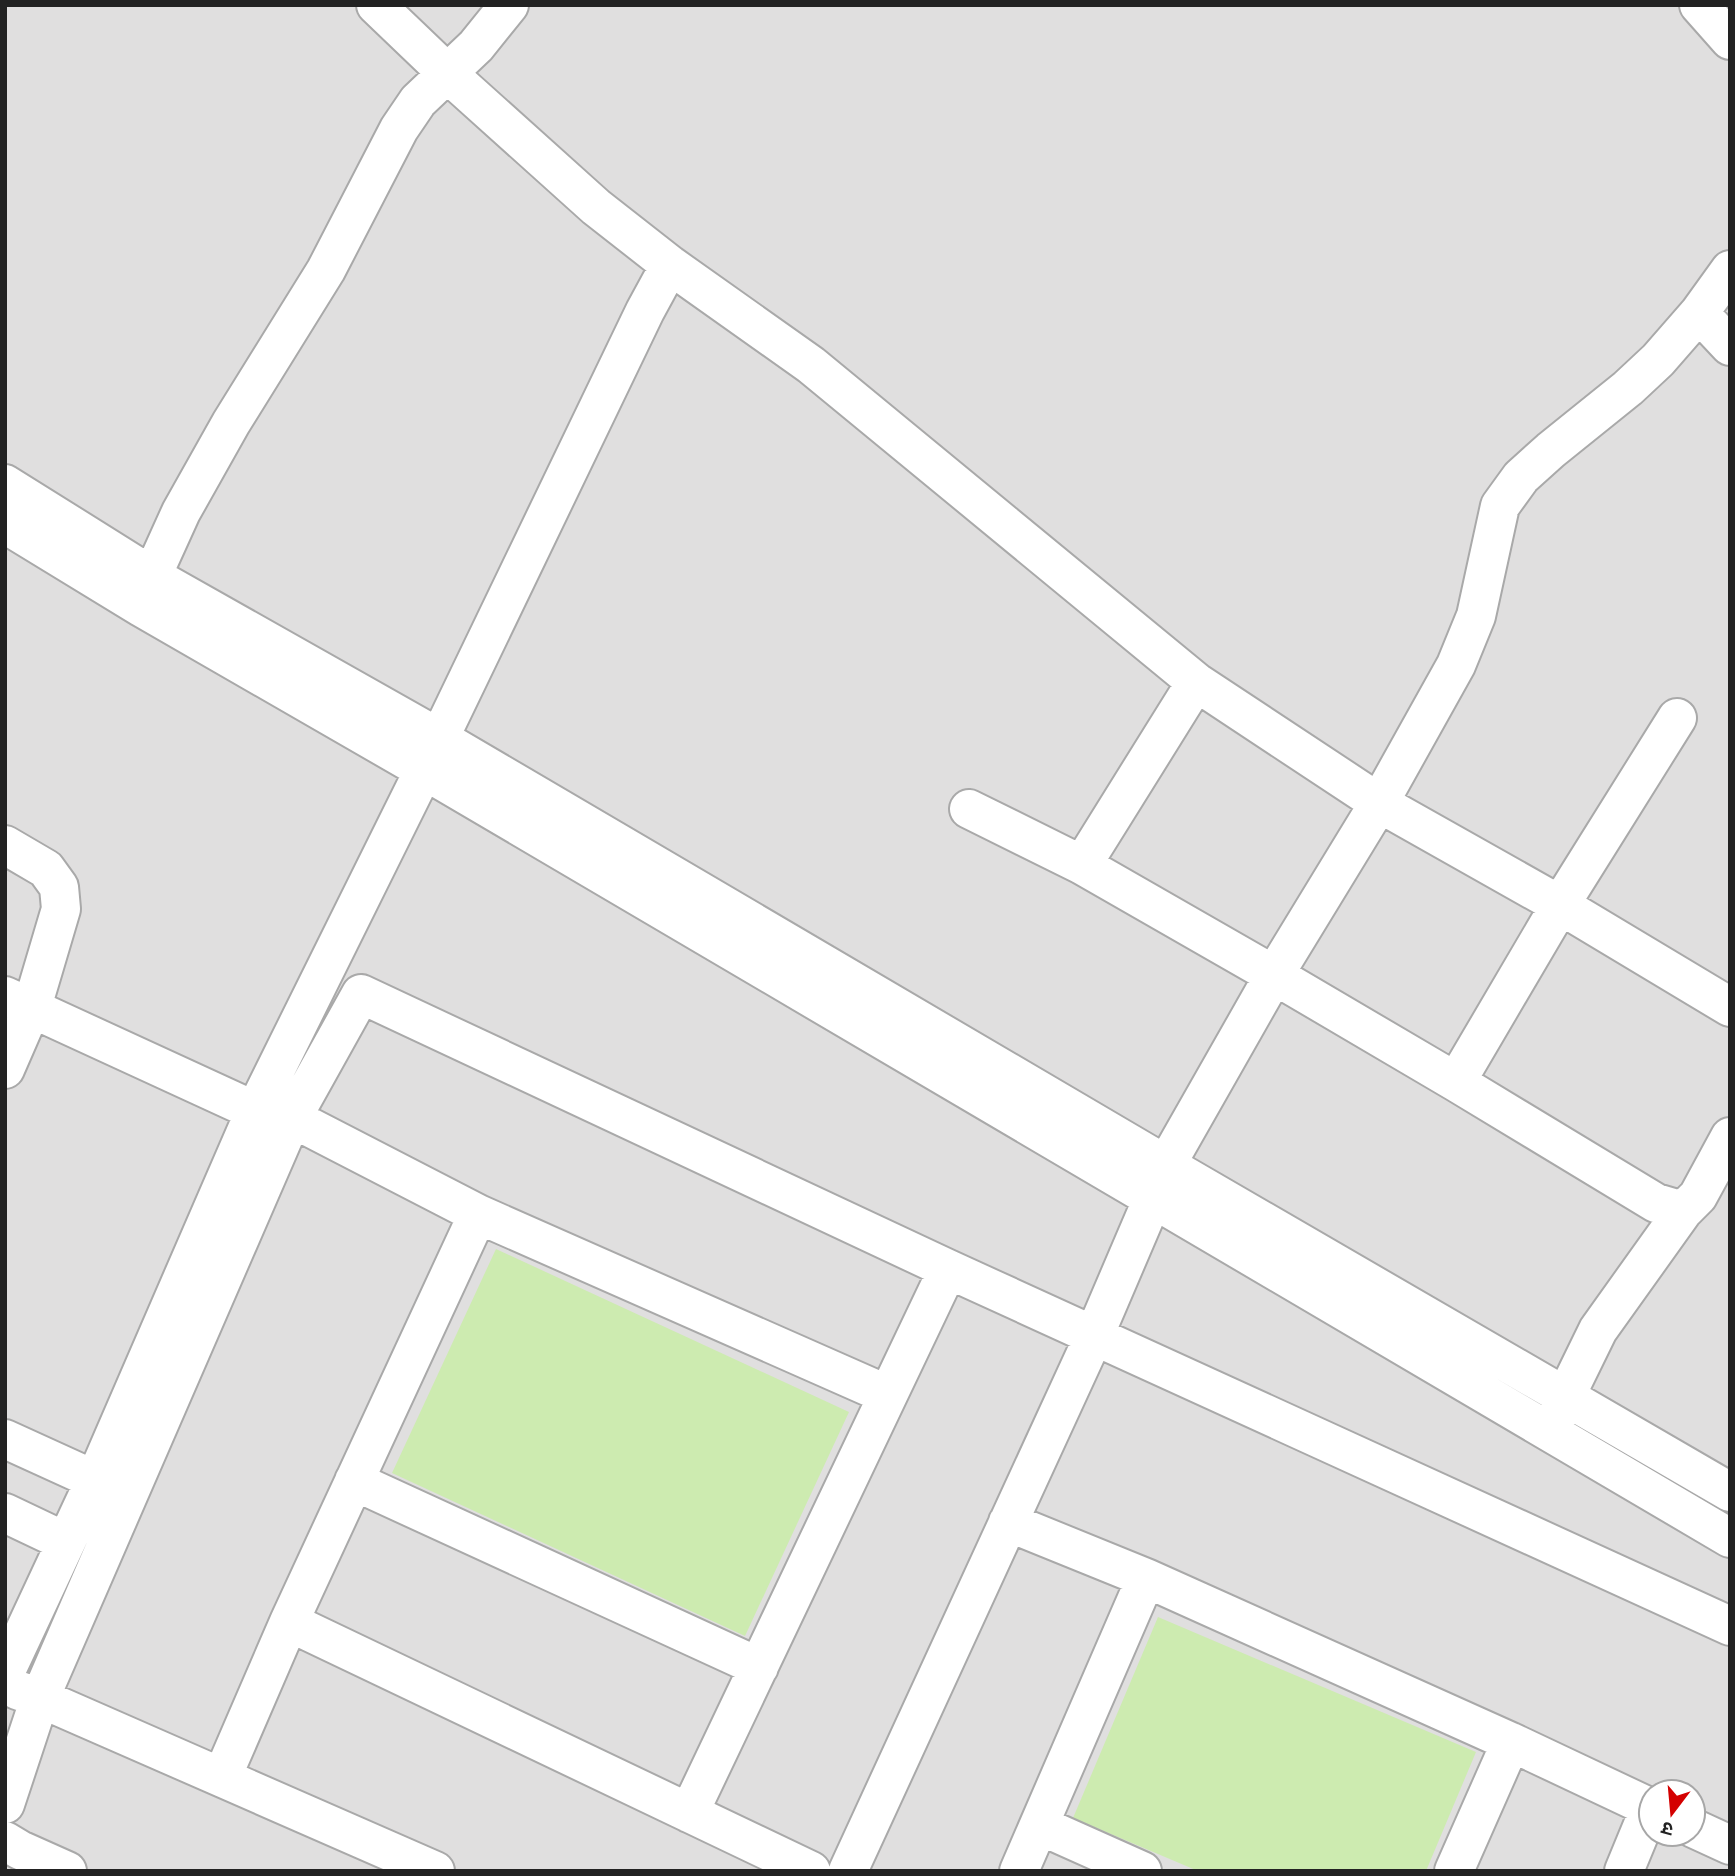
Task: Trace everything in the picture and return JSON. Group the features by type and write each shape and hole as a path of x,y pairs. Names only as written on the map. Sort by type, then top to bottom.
{"street":[{"path":"376,5 596,207 670,265 811,365 1196,682 1379,803 1560,905 1730,1007"},
{"path":"152,576 181,512 230,422 326,270 399,129 418,101 476,46 509,5"},
{"path":"1699,5 1730,40"},
{"path":"5,1673 95,1480 255,1111 432,754 645,311 670,265"},
{"path":"848,1871 1094,1336 1160,1182 1274,975 1379,803 1456,665 1476,616 1500,506 1521,477 1658,360 1699,313 1730,270"},
{"path":"1699,313 1730,346"},
{"path":"5,484 432,754 1160,1182 1549,1431 1730,1538"},
{"path":"5,524 141,607 432,754"},
{"path":"1082,865 1196,682"},
{"path":"1456,1082 1560,905 1677,718"},
{"path":"969,809 1082,865 1274,975 1656,1202 1684,1211"},
{"path":"5,845 46,869 59,887 61,909 18,1001 5,1069"},
{"path":"5,1804 23,1692 292,1118 361,994 948,1269 1730,1626"},
{"path":"18,1001 255,1111"},
{"path":"292,1118 478,1214 888,1395"},
{"path":"1549,1431 1598,1330 1684,1211 1698,1196 1730,1137"},
{"path":"1160,1182 1564,1396 1730,1492"},
{"path":"222,1777 289,1622 478,1214"},
{"path":"689,1813 948,1269"},
{"path":"5,1438 95,1480"},
{"path":"354,1481 759,1667"},
{"path":"5,1513 66,1542"},
{"path":"1008,1522 1146,1578 1511,1742 1637,1802"},
{"path":"1018,1871 1146,1578"},
{"path":"289,1622 811,1871"},
{"path":"23,1692 435,1871"},
{"path":"1454,1871 1511,1742"},
{"path":"1039,1825 1142,1871"},
{"path":"1707,1834 1730,1845"},
{"path":"1623,1871 1637,1838"},
{"path":"5,1841 67,1871"}],"shaded area":[{"path":"5,5 1730,5 1730,1871 5,1871"}],"green space":[{"path":"496,1249 849,1412 745,1636 392,1473"},
{"path":"1158,1617 1476,1752 1426,1871 1198,1871 1073,1818"}]}
